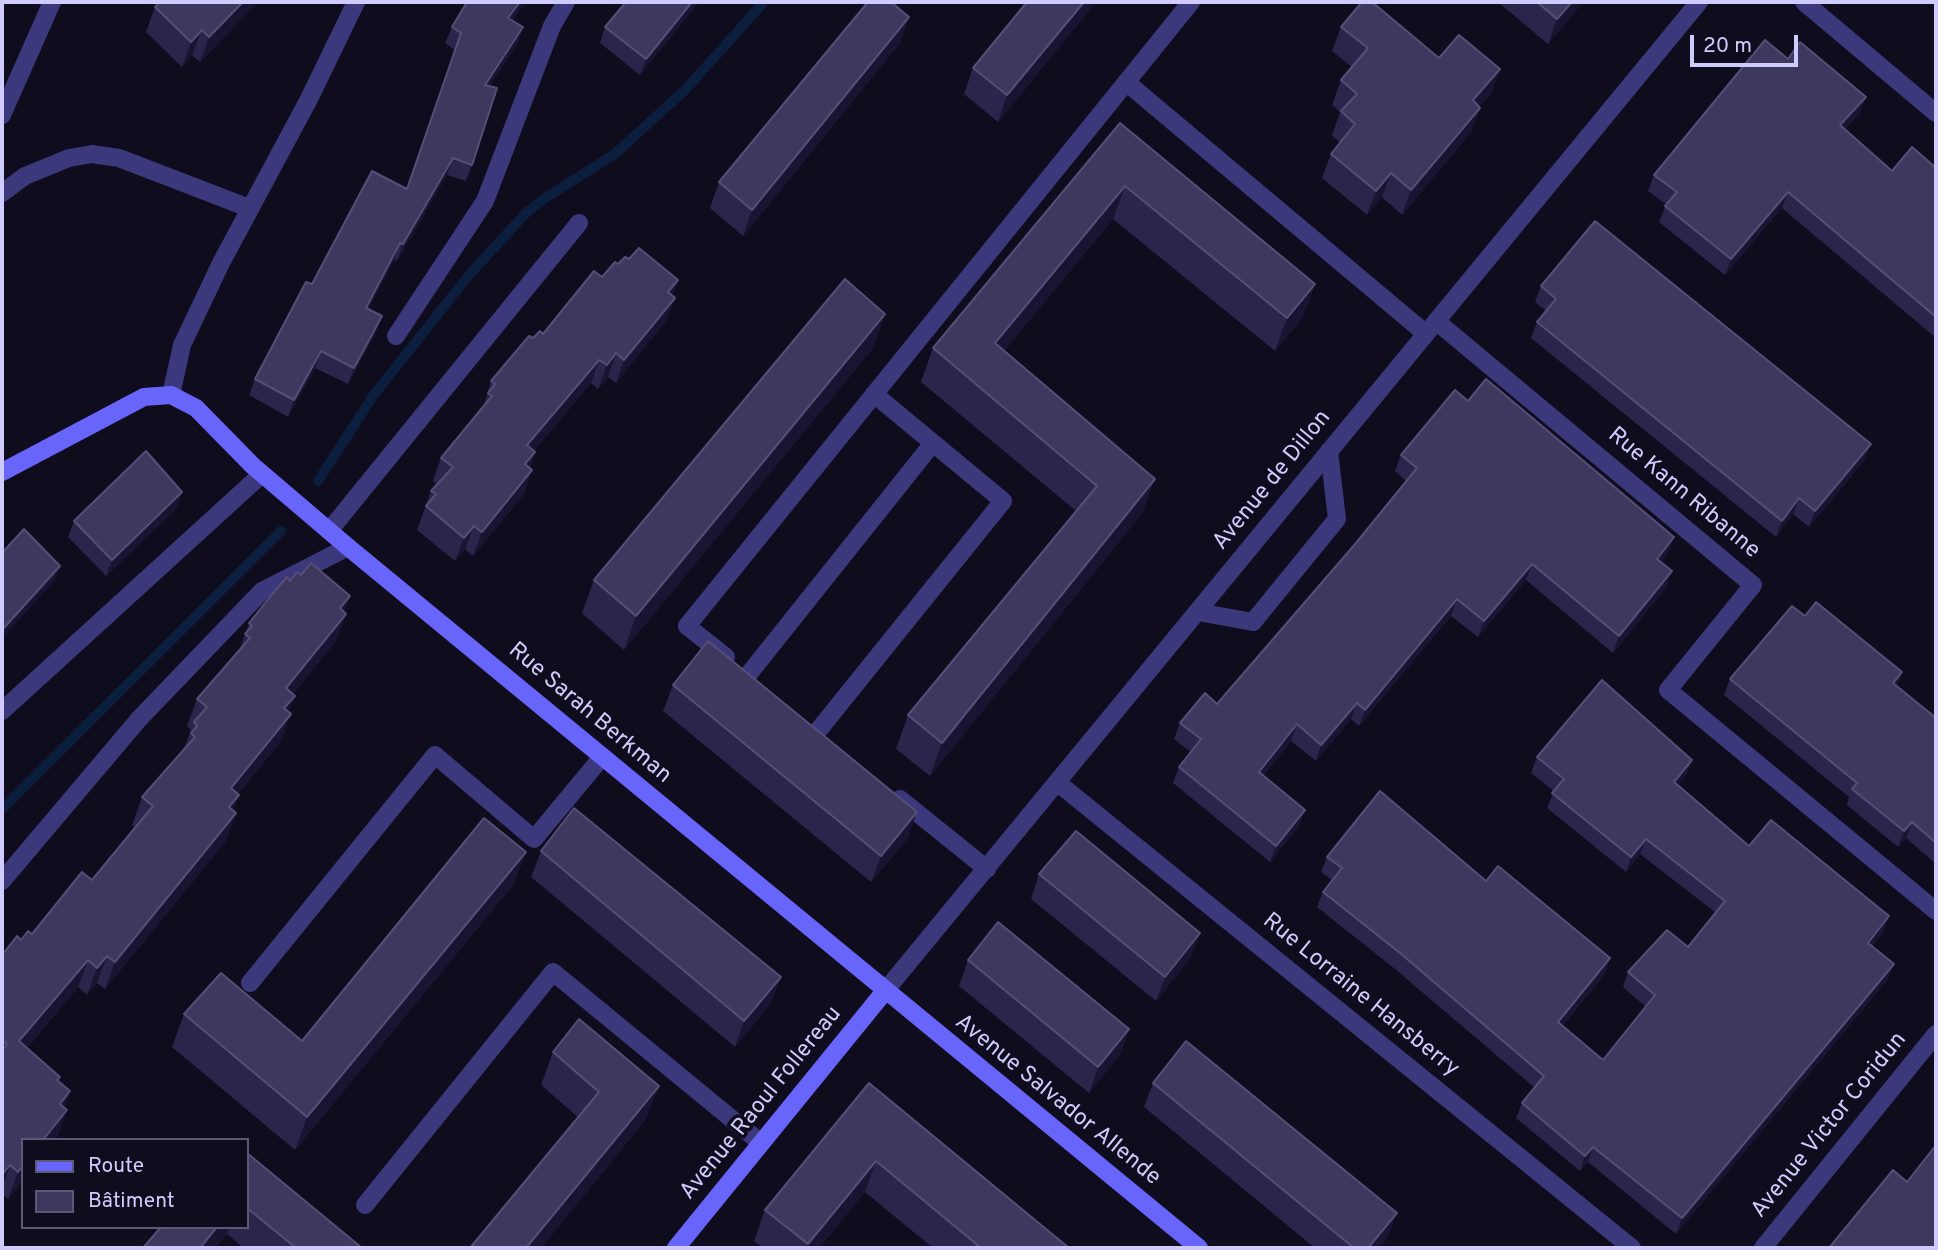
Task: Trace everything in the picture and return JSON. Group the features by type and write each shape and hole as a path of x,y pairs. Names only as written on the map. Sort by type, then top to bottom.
{"main road":[{"path":"2,472 144,397 171,395"},
{"name":"Rue Sarah Berkman","path":"171,395 196,408 262,474 329,531 885,991"},
{"name":"Avenue Raoul Follereau","path":"684,1245 761,1143 885,991"},
{"name":"Avenue Salvador Allende","path":"885,991 1199,1248"}],"street":[{"path":"2,115 52,2"},
{"path":"171,395 182,345 249,208 309,99 356,2"},
{"path":"396,336 485,201 552,26 566,2"},
{"path":"933,443 753,679 687,626 1191,2"},
{"name":"Avenue de Dillon","path":"885,991 1699,2"},
{"path":"1804,2 1936,113"},
{"path":"1126,82 1431,327"},
{"path":"2,193 24,176 69,158 92,154 119,158 249,208"},
{"path":"329,531 579,223"},
{"name":"Rue Kann Ribanne","path":"1431,327 1753,585 1668,690 1936,911"},
{"path":"817,732 1003,501 874,394"},
{"path":"1198,612 1254,622 1337,519 1329,451"},
{"path":"2,711 262,474"},
{"path":"2,881 139,719 262,592 348,547"},
{"path":"250,983 435,755 534,839 602,757"},
{"name":"Rue Lorraine Hansberry","path":"1058,783 1632,1248"},
{"path":"881,784 987,869"},
{"path":"365,1205 553,972 761,1143"},
{"name":"Avenue Victor Coridun","path":"1763,1248 1936,1034"}],"building":[{"path":"160,2 243,2 209,37 202,30 191,42 155,7"},
{"path":"467,2 520,2 508,18 523,27 485,85 497,88 472,165 453,158 403,244 400,243 366,308 382,316 354,368 321,351 294,400 255,379 306,282 312,284 372,171 407,189 461,33 452,27"},
{"path":"626,2 692,2 646,59 605,27"},
{"path":"868,2 891,2 909,17 752,210 719,182"},
{"path":"1027,2 1084,2 1007,95 973,68"},
{"path":"1362,2 1372,2 1439,58 1459,35 1500,69 1473,100 1480,108 1411,190 1391,173 1376,191 1331,154 1355,124 1341,111 1357,94 1341,80 1368,48 1341,27"},
{"path":"1537,2 1572,2 1557,19"},
{"path":"1765,40 1788,59 1800,42 1866,97 1840,125 1892,171 1912,147 1936,168 1936,317 1788,192 1731,259 1665,206 1677,192 1654,175"},
{"path":"1120,123 1315,284 1287,318 1125,186 995,343 1155,479 942,743 908,715 1097,486 933,348"},
{"path":"1595,221 1871,444 1815,511 1799,498 1782,521 1537,322 1556,299 1541,286"},
{"path":"639,248 678,280 668,292 675,298 624,360 616,353 607,365 599,360 527,445 535,452 525,464 532,470 482,532 474,526 464,538 426,506 436,494 431,491 453,467 441,458 492,396 488,393 495,384 491,381 529,336 533,338 540,331 543,334 594,271 602,277 615,262 618,264 625,257 629,259"},
{"path":"845,279 885,314 636,616 594,580"},
{"path":"1486,379 1674,537 1657,559 1672,571 1619,636 1532,564 1484,621 1457,599 1365,710 1357,703 1321,745 1297,724 1259,772 1305,810 1276,846 1179,767 1201,739 1180,723 1205,693 1217,704 1356,543 1417,468 1401,455 1455,390 1468,401"},
{"path":"146,451 182,492 112,560 74,521"},
{"path":"24,529 60,566 2,630 2,553"},
{"path":"311,563 350,596 340,608 346,614 286,688 295,696 284,708 291,714 231,788 239,795 229,807 236,813 115,962 107,956 97,968 88,960 19,1041 60,1077 57,1080 70,1091 60,1104 67,1110 45,1138 21,1138 21,1168 18,1172 10,1165 2,1175 2,1051 7,1044 2,1040 2,955 17,936 21,940 28,931 32,934 82,872 92,880 153,806 142,797 195,737 191,733 197,726 194,722 207,707 197,699 250,638 245,634 252,626 249,623 273,593 287,577 290,581 297,572 301,575"},
{"path":"1816,602 1902,672 1893,683 1936,718 1936,843 1912,822 1904,831 1852,789 1857,783 1730,679 1792,606 1805,616"},
{"path":"708,641 917,812 881,856 673,685"},
{"path":"1602,680 1692,760 1674,782 1749,846 1771,820 1889,916 1868,943 1894,964 1682,1218 1593,1147 1585,1156 1522,1103 1544,1076 1400,953 1323,892 1342,868 1327,857 1380,791 1486,881 1498,866 1610,958 1558,1022 1603,1060 1655,995 1628,972 1667,930 1688,947 1725,901 1646,839 1631,857 1552,793 1564,779 1537,757"},
{"path":"574,808 781,977 744,1021 541,851"},
{"path":"484,818 526,852 307,1117 184,1014 221,973 302,1041"},
{"path":"1076,831 1200,933 1165,977 1039,874"},
{"path":"998,922 1129,1029 1098,1067 968,960"},
{"path":"579,1019 659,1086 526,1248 470,1248 599,1092 553,1052"},
{"path":"1186,1041 1397,1213 1368,1248 1354,1248 1153,1083"},
{"path":"869,1083 1069,1248 981,1248 876,1161 808,1244 765,1210"},
{"path":"1936,1145 1936,1248 1829,1248 1893,1170 1907,1182"},
{"path":"248,1154 362,1248 296,1248 248,1209"},
{"path":"159,1229 215,1229 200,1248 143,1248"}],"waterway":[{"path":"318,481 373,396 468,276 526,213 616,153 686,89 764,2"},
{"path":"2,809 281,531"}]}
